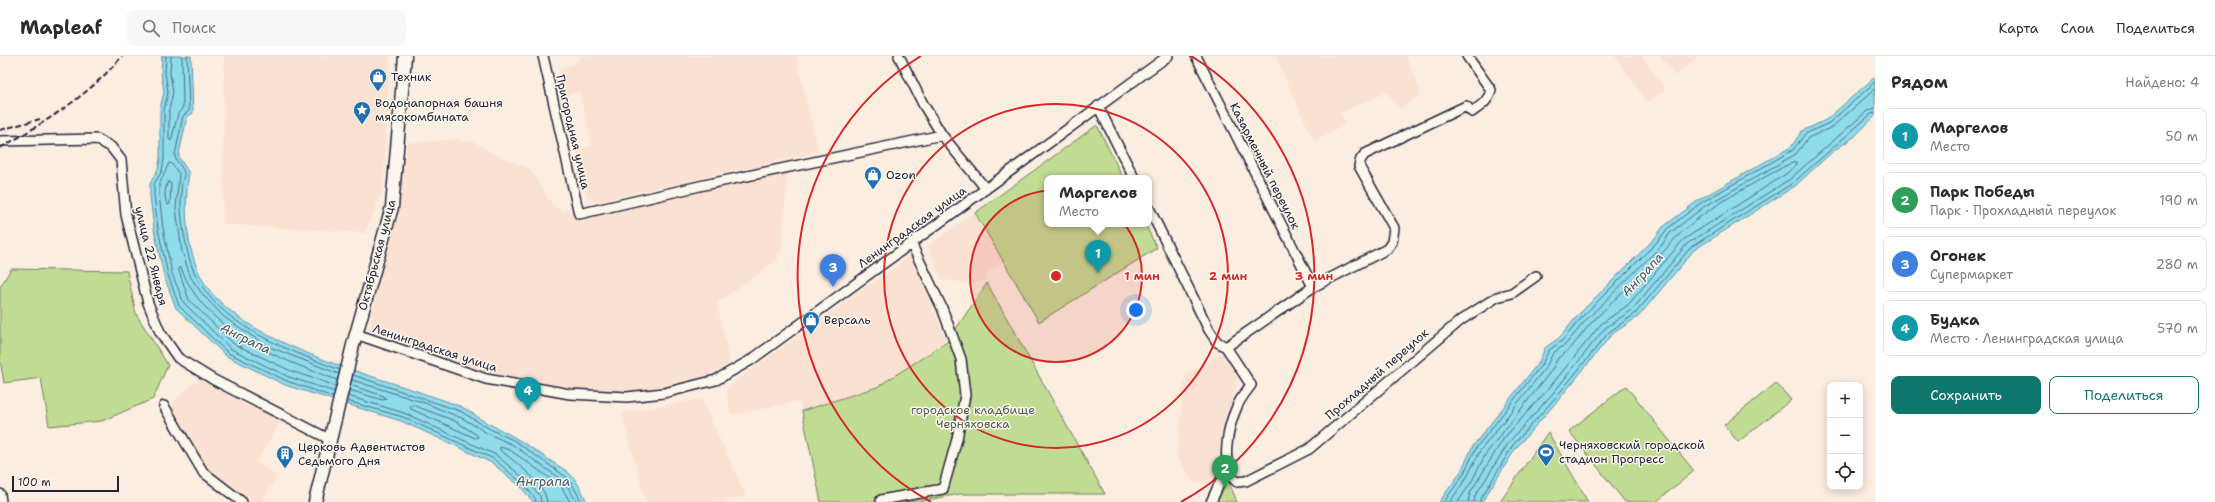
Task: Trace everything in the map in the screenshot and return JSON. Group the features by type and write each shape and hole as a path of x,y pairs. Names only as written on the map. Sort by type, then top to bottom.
{"main road":[{"name":"Октябрьская улица","path":"315,502 352,348 392,207 404,56"}],"street":[{"name":"Пригородная улица","path":"543,56 578,214 704,185 942,135"},
{"path":"899,56 923,104 942,135 986,189"},
{"name":"Ленинградская улица","path":"356,334 486,379 570,394 627,397 664,393 716,380 750,360 1168,56"},
{"name":"Казарменный переулок","path":"1196,56 1313,287"},
{"path":"1226,347 1313,287 1387,249 1394,235 1391,220 1359,166 1361,159 1365,154 1466,106 1472,112 1485,101 1491,90 1467,56"},
{"path":"1098,106 1132,175"},
{"name":"улица 22 Января","path":"0,141 97,139 111,147 121,160 126,215 148,303 160,332 178,358 214,380 329,439"},
{"path":"1152,214 1209,330 1217,342 1226,347 1251,385 1235,409 1227,445 1227,467 1211,502"},
{"path":"880,500 943,489 957,439 965,395 961,359 942,308 911,243"},
{"name":"Прохладный переулок","path":"1227,467 1232,478 1237,482 1246,481 1308,449 1460,320 1497,297 1518,289 1536,276"},
{"path":"164,406 203,472 242,502"},
{"path":"0,494 1,502"}],"shaded area":[{"path":"224,56 390,56 383,189 365,233 223,224"},
{"path":"582,56 796,56 818,152 764,164 764,167 753,170 752,167 594,202 593,198 588,198 577,150 592,146 580,92 565,95 559,68 575,64"},
{"path":"1275,56 1406,56 1421,94 1400,109 1387,92 1340,113 1346,123 1314,141"},
{"path":"1615,56 1642,56 1665,90 1647,102"},
{"path":"1660,56 1698,56 1675,76"},
{"path":"458,139 464,142 472,141 496,155 530,169 553,206 565,213 566,209 578,217 788,171 781,252 778,254 778,259 717,303 730,364 702,379 668,389 616,392 577,389 496,376 369,329 408,143"},
{"path":"973,213 1007,261 987,272 987,279 973,285 953,280 946,282 945,279 942,280 928,246"},
{"path":"911,255 947,342 877,387 802,411 799,401 731,415 726,388"},
{"path":"1221,353 1227,354 1237,371 1234,402 1218,456 1215,480 1213,483 1194,483 1177,457 1185,376"},
{"path":"199,378 281,421 256,462 277,476 262,502 250,502 215,478 202,463 169,406"},
{"path":"701,399 746,496 720,502 646,502 622,413"}],"green space":[{"path":"1097,125 1122,175 1044,175 1044,227 1146,227 1157,248 1039,322 975,213"},
{"path":"11,269 127,271 136,314 168,365 153,399 102,421 49,426 41,378 4,383 0,360 0,287"},
{"name":"городское кладбище Черняховска","path":"987,283 1105,494 960,494 916,502 821,502 802,411 877,387 947,342"},
{"path":"1776,383 1791,400 1738,442 1724,425"},
{"path":"1626,386 1694,471 1656,502 1625,502 1569,431"},
{"name":"Черняховский городской стадион Прогресс","path":"1548,432 1588,502 1500,502"},
{"path":"1226,475 1237,502 1213,502"}],"water":[{"name":"Анграпа","path":"162,56 191,56 193,113 187,117 179,158 189,173 186,211 188,236 194,261 199,273 215,297 238,317 268,335 301,350 335,364 462,407 485,422 524,443 568,472 576,481 587,502 533,502 521,487 492,463 454,445 401,421 285,385 226,356 176,308 164,276 154,229 150,196 150,184 158,169 160,159 160,109 164,92 161,73"},
{"name":"Анграпа","path":"1875,77 1875,116 1854,137 1832,152 1795,186 1694,250 1638,317 1612,334 1560,398 1516,448 1482,502 1439,502 1460,473 1473,446 1539,362 1545,348 1559,338 1580,313 1655,238 1663,227 1700,199 1791,147 1802,131 1826,120"}],"railway":[{"path":"0,148 33,129 81,96 122,56"},
{"path":"0,130 40,119"}],"place":[{"name":"Техник","path":"378,92"},
{"name":"Водонапорная башня мясокомбината","path":"362,125"},
{"name":"Ozon","path":"873,190"},
{"name":"Маргелов","path":"1098,273"},
{"name":"Огонек","path":"833,287"},
{"name":"Версаль","path":"811,335"},
{"name":"Будка","path":"528,410"},
{"name":"Черняховский городской стадион Прогресс","path":"1546,467"},
{"name":"Церковь Адвентистов Седьмого Дня","path":"285,469"},
{"name":"Парк Победы","path":"1225,488"}]}
